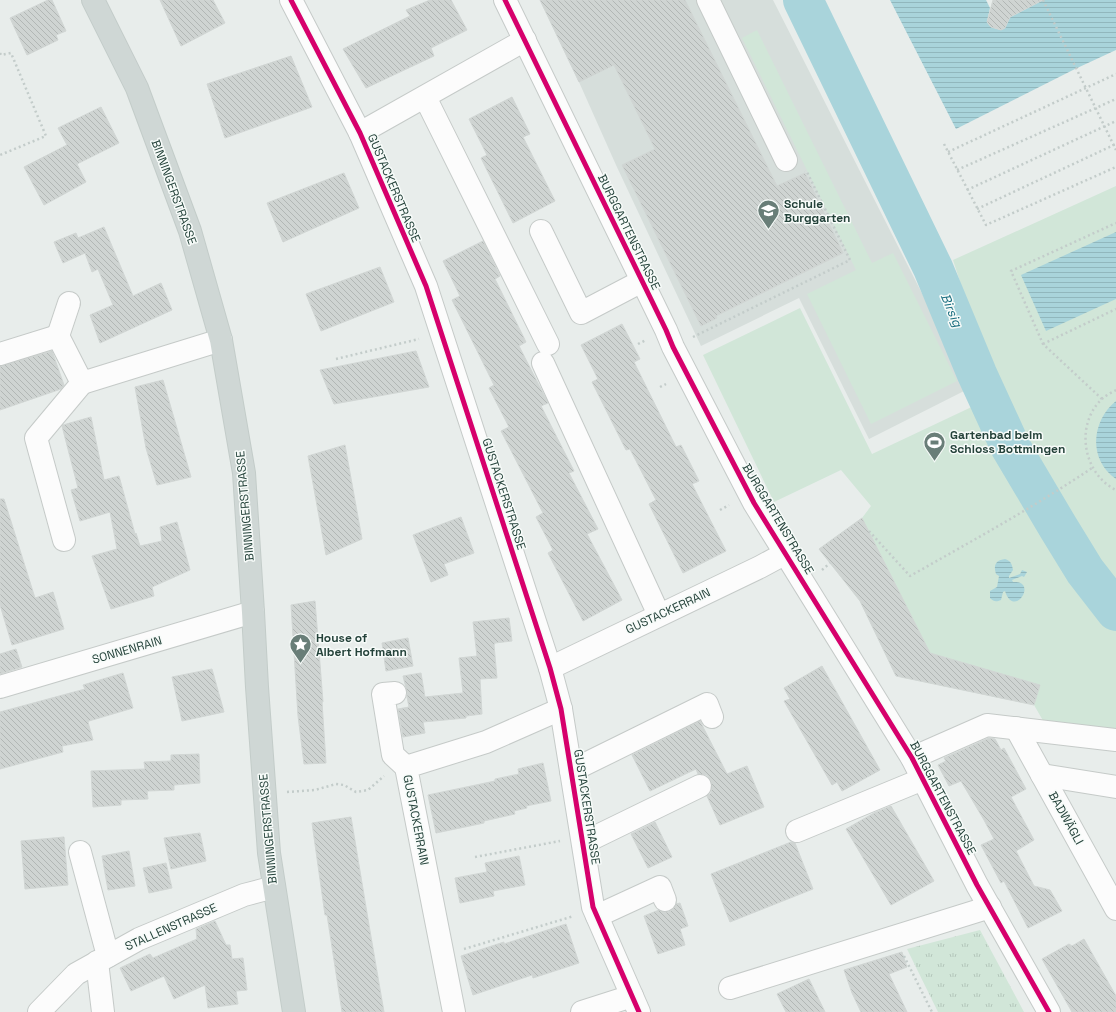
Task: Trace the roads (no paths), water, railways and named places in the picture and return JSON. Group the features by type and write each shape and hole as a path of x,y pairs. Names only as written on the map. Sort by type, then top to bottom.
{"main road":[{"name":"BINNINGERSTRASSE","path":"93,0 137,88 190,231 220,340 244,473 254,612 256,687 269,853 294,1012"}],"street":[{"name":"GUSTACKERSTRASSE","path":"291,0 360,133 426,286 562,709 595,913 635,1004"},
{"name":"BURGGARTENSTRASSE","path":"506,0 673,347 754,503 912,758 990,907 1049,1012"},
{"path":"708,0 786,160"},
{"name":"GUSTACKERSTRASSE","path":"360,133 525,40"},
{"path":"425,96 545,354 659,615"},
{"path":"542,231 581,313 642,282"},
{"path":"69,303 58,336 82,383"},
{"path":"0,354 58,336"},
{"path":"64,540 36,438 82,383 220,340"},
{"name":"GUSTACKERRAIN","path":"550,668 760,568 786,553"},
{"name":"SONNENRAIN","path":"0,687 254,612"},
{"path":"395,693 384,694 393,755 406,767"},
{"path":"571,771 707,704 712,717"},
{"name":"GUSTACKERRAIN","path":"454,1012 406,767 486,742 562,709"},
{"path":"912,758 987,725 1116,740"},
{"name":"BADWÄGLI","path":"1016,728 1116,909"},
{"path":"1042,774 1116,786"},
{"path":"797,831 923,779"},
{"path":"582,840 700,786"},
{"path":"80,852 102,959 103,1012"},
{"name":"STALLENSTRASSE","path":"39,1012 76,974 139,939 244,895 274,887"},
{"path":"595,913 660,887 665,900"},
{"path":"730,988 990,907"},
{"path":"582,1012 635,1004"}],"water":[{"path":"890,0 986,0 990,8 987,22 991,27 1001,30 1005,27 1010,17 1043,0 1116,0 1116,50 956,129"},
{"path":"1116,232 1116,299 1046,331 1021,275"},
{"path":"1116,401 1116,479 1107,471 1101,462 1097,451 1096,440 1102,419 1108,409"},
{"path":"1005,559 1012,564 1013,568 1009,578 1020,574 1022,570 1027,572 1024,577 1022,576 1012,580 1013,582 1020,583 1024,587 1022,597 1014,602 1009,599 1005,591 1003,592 1001,600 995,601 990,598 990,591 997,587 999,576 996,574 995,566 999,560"}],"waterway":[{"name":"Birsig","path":"803,0 933,268 977,374 1010,446 1085,571 1116,611"}],"place":[{"name":"Schule Burggarten","path":"769,230"},
{"name":"Gartenbad beim Schloss Bottmingen","path":"935,462"},
{"name":"House of Albert Hofmann","path":"301,664"}]}
